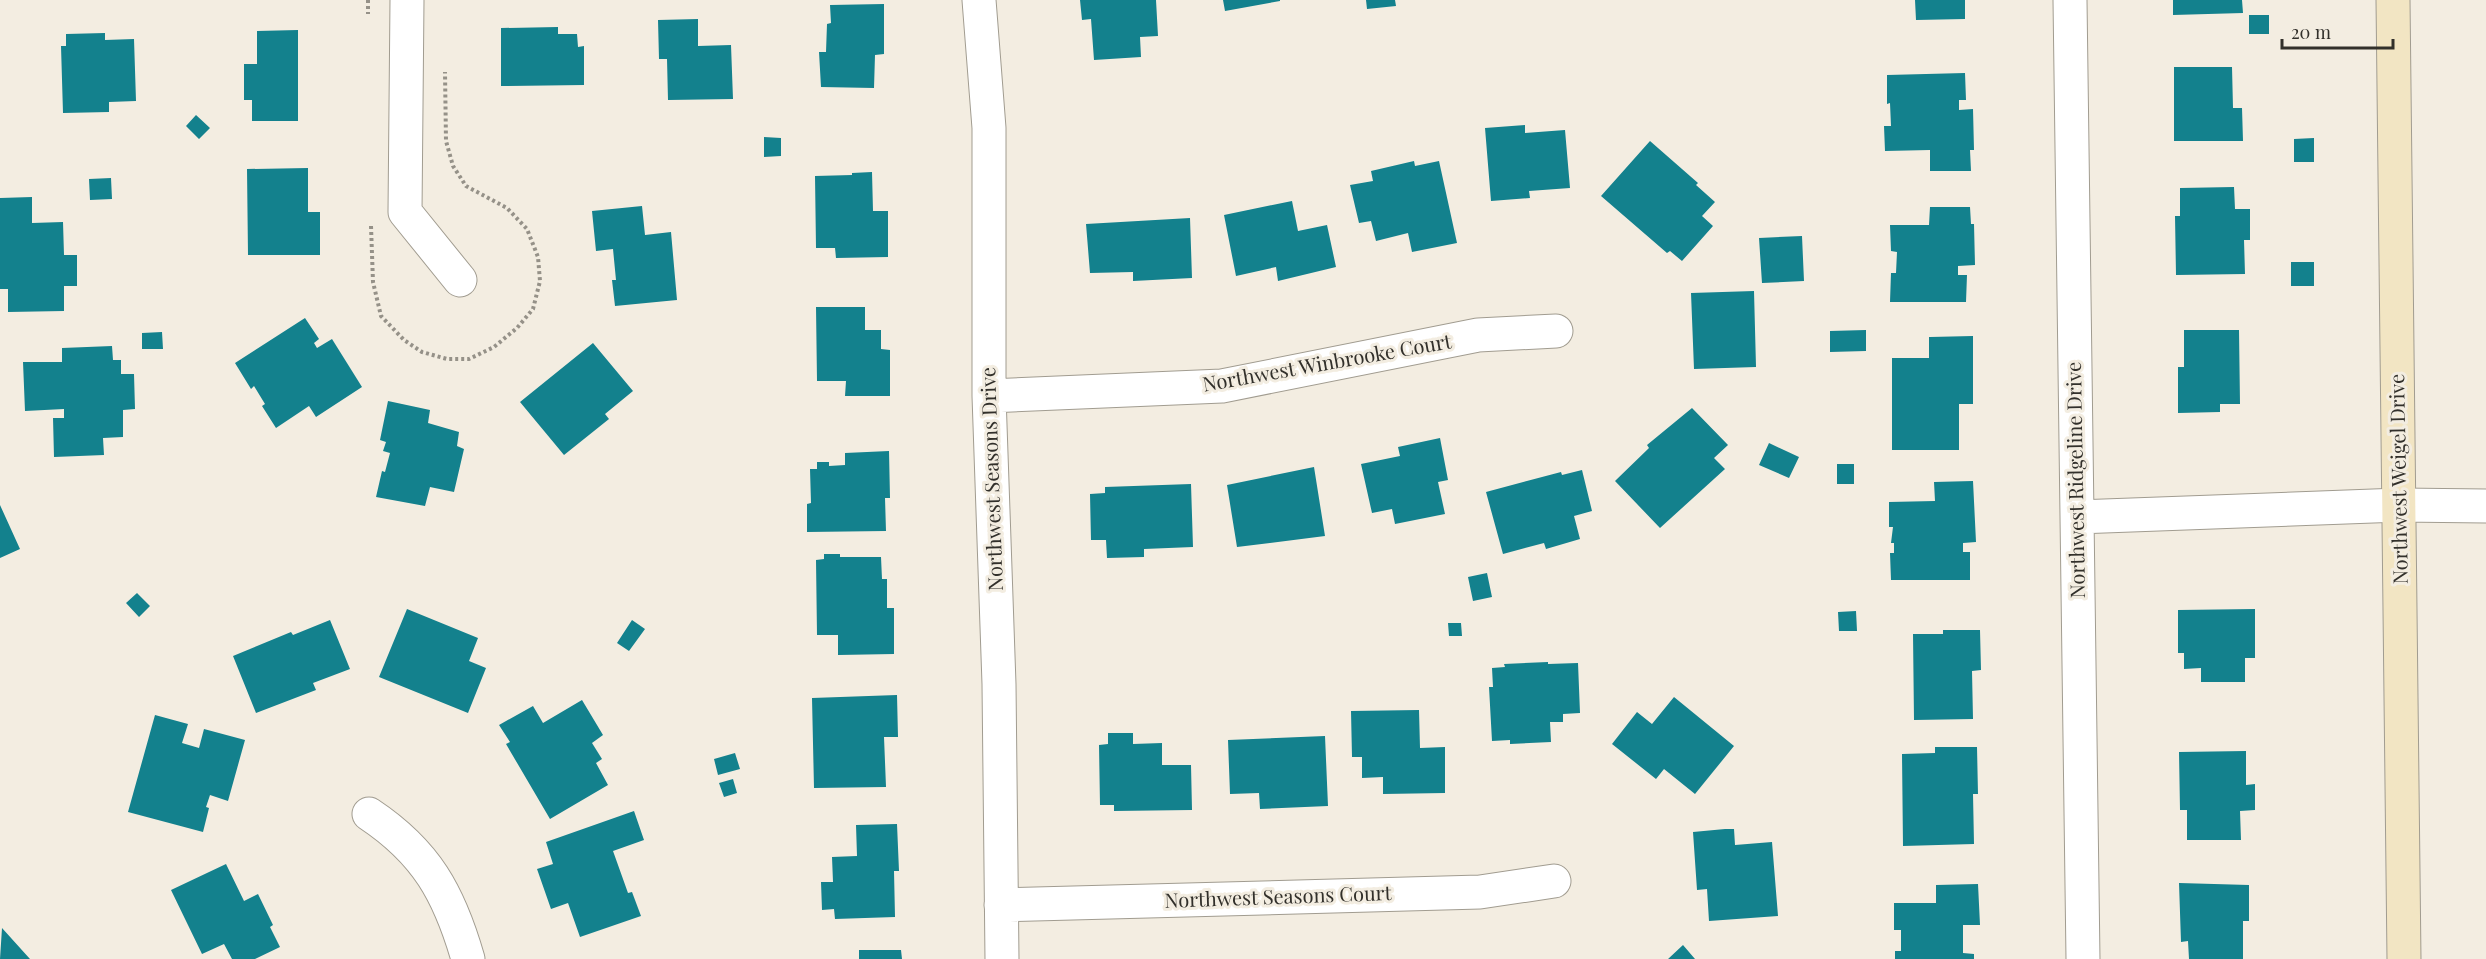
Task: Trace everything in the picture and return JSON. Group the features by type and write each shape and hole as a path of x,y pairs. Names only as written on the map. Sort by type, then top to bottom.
{"street":[{"path":"407,0 405,212 460,280"},
{"name":"Northwest Seasons Drive","path":"979,0 989,129 989,396 999,684 1002,959"},
{"name":"Northwest Ridgeline Drive","path":"2070,0 2083,959"},
{"name":"Northwest Weigel Drive","path":"2393,0 2404,959"},
{"name":"Northwest Winbrooke Court","path":"989,396 1222,386 1478,335 1556,331"},
{"path":"2077,517 2400,505 2486,506"},
{"path":"369,814 396,832 421,857 443,892 468,959"},
{"name":"Northwest Seasons Court","path":"1001,905 1480,892 1554,881"}],"building":[{"path":"1080,0 1156,0 1158,36 1140,37 1141,57 1094,60 1091,19 1082,20"},
{"path":"1223,0 1280,0 1280,1 1225,11"},
{"path":"1366,0 1395,0 1396,6 1367,9"},
{"path":"1915,0 1965,0 1965,19 1916,20"},
{"path":"2173,0 2242,0 2243,13 2173,15"},
{"path":"884,4 884,54 875,55 874,88 821,87 819,52 826,52 827,24 831,23 830,5"},
{"path":"2249,15 2269,15 2269,34 2249,34"},
{"path":"698,19 698,46 731,45 733,99 668,100 667,59 659,59 658,20"},
{"path":"558,27 558,34 577,34 578,47 584,46 584,85 501,86 501,28"},
{"path":"298,30 298,121 252,121 252,100 244,100 244,64 257,64 257,31"},
{"path":"105,33 105,40 134,39 136,101 109,102 109,112 63,113 61,46 66,46 66,34"},
{"path":"2174,67 2232,67 2233,108 2242,108 2243,141 2174,141"},
{"path":"1965,73 1966,100 1959,100 1959,110 1973,109 1974,150 1970,150 1971,171 1930,171 1930,150 1885,151 1884,126 1891,126 1890,103 1887,104 1887,75"},
{"path":"196,115 210,128 199,139 186,126"},
{"path":"1525,125 1525,133 1565,130 1570,188 1529,191 1530,198 1491,201 1485,128"},
{"path":"764,137 781,138 781,156 764,157"},
{"path":"2314,138 2314,162 2294,162 2294,139"},
{"path":"1650,141 1698,183 1696,185 1715,202 1702,216 1713,226 1682,261 1670,251 1667,253 1601,196"},
{"path":"1414,161 1415,166 1439,161 1457,243 1412,252 1408,233 1376,241 1371,221 1359,223 1350,185 1373,181 1371,171"},
{"path":"308,168 308,212 320,212 320,255 248,255 247,169"},
{"path":"872,172 873,211 888,211 888,257 836,258 835,248 816,248 815,176"},
{"path":"111,178 112,199 90,200 89,179"},
{"path":"2234,187 2235,209 2250,209 2250,240 2244,240 2245,274 2176,275 2175,216 2180,216 2180,188"},
{"path":"32,197 32,223 63,222 64,255 77,255 77,286 64,286 64,311 8,312 8,289 0,289 0,198"},
{"path":"1292,201 1298,231 1327,225 1336,267 1278,281 1276,267 1236,276 1224,215"},
{"path":"642,206 645,235 671,232 677,300 615,306 612,280 616,280 613,249 596,251 592,211"},
{"path":"1930,207 1970,207 1971,224 1974,224 1975,265 1958,266 1958,275 1967,275 1966,302 1890,302 1891,273 1896,273 1897,252 1891,251 1890,225 1929,225"},
{"path":"1190,218 1192,278 1133,281 1133,272 1090,273 1086,224"},
{"path":"1802,236 1804,281 1762,283 1759,238"},
{"path":"2291,262 2314,262 2314,286 2291,286"},
{"path":"1754,291 1756,367 1694,369 1691,293"},
{"path":"816,307 865,307 865,330 881,330 881,349 890,350 890,396 845,396 846,381 817,381"},
{"path":"305,318 319,339 314,343 317,348 332,339 362,387 316,417 309,406 276,428 262,406 265,404 254,386 251,389 235,363"},
{"path":"1866,330 1866,351 1830,352 1830,331"},
{"path":"2184,330 2239,330 2240,404 2220,404 2220,412 2178,413 2178,367 2184,367"},
{"path":"162,332 163,349 142,349 142,333"},
{"path":"1973,336 1973,404 1959,404 1959,450 1892,450 1892,358 1929,358 1929,337"},
{"path":"593,343 633,391 605,414 609,419 564,455 520,402"},
{"path":"112,346 113,360 121,360 121,374 134,374 135,409 123,410 123,437 103,438 104,455 54,457 53,418 64,418 64,409 25,411 23,362 62,362 62,348"},
{"path":"388,401 430,410 428,423 459,432 457,446 464,449 454,492 430,487 425,506 376,497 382,471 385,472 390,453 383,451 386,442 380,440"},
{"path":"1692,408 1728,445 1714,458 1725,469 1660,528 1615,481 1649,448 1647,445"},
{"path":"1440,438 1448,480 1438,482 1445,514 1395,524 1392,509 1372,513 1361,464 1400,456 1398,447"},
{"path":"1769,443 1799,457 1789,478 1759,465"},
{"path":"889,451 890,498 885,498 886,531 807,532 807,504 811,503 810,469 817,469 817,462 829,462 829,466 845,465 845,453"},
{"path":"1837,464 1854,464 1854,484 1837,484"},
{"path":"1314,467 1325,536 1237,547 1227,485"},
{"path":"1582,470 1592,511 1574,516 1580,539 1546,549 1544,543 1503,554 1486,492 1561,472 1562,475"},
{"path":"1973,481 1976,542 1963,543 1963,552 1970,552 1970,580 1891,580 1890,553 1894,553 1894,543 1891,543 1893,527 1889,527 1889,502 1935,501 1934,482"},
{"path":"1191,484 1193,547 1144,549 1144,557 1107,558 1106,540 1091,540 1090,494 1105,493 1105,487"},
{"path":"0,505 20,549 0,558"},
{"path":"824,554 840,554 840,557 881,557 882,579 887,579 887,608 894,608 894,654 838,655 838,635 817,635 816,560 824,559"},
{"path":"1487,573 1492,597 1473,601 1468,577"},
{"path":"137,593 150,606 139,617 126,603"},
{"path":"407,609 478,638 469,661 486,668 468,713 379,677"},
{"path":"2255,609 2255,658 2245,658 2245,682 2201,682 2201,668 2184,669 2184,653 2178,653 2178,610"},
{"path":"1856,611 1857,631 1839,631 1838,612"},
{"path":"330,620 350,669 313,683 316,690 256,713 233,656 291,632 293,635"},
{"path":"632,620 645,629 629,651 617,643"},
{"path":"1448,623 1461,623 1462,636 1449,636"},
{"path":"1943,630 1980,630 1981,670 1972,671 1973,719 1914,720 1913,634 1943,634"},
{"path":"1548,662 1548,664 1578,663 1580,713 1563,714 1563,722 1550,722 1551,742 1510,744 1510,740 1492,741 1489,687 1493,687 1492,668 1505,667 1504,664"},
{"path":"897,695 898,737 884,737 886,787 814,788 812,698"},
{"path":"1674,697 1734,746 1695,794 1664,769 1656,779 1612,744 1637,712 1652,724"},
{"path":"582,700 603,735 592,743 602,759 596,763 608,785 550,819 506,744 510,742 499,725 533,706 543,723"},
{"path":"1419,710 1420,748 1445,747 1445,793 1383,794 1383,777 1362,778 1362,757 1352,757 1351,711"},
{"path":"155,715 188,724 182,743 199,748 204,729 245,740 228,801 210,795 203,832 128,812"},
{"path":"1108,733 1133,733 1133,744 1162,743 1162,765 1191,765 1192,810 1114,811 1114,805 1100,805 1099,745 1108,744"},
{"path":"1325,736 1328,806 1260,809 1259,793 1230,794 1228,740"},
{"path":"1935,747 1977,747 1978,794 1973,794 1974,844 1903,846 1902,754 1935,753"},
{"path":"2246,751 2246,785 2255,784 2255,810 2240,811 2241,840 2187,840 2187,810 2180,810 2179,752"},
{"path":"735,753 740,769 718,775 714,759"},
{"path":"733,779 737,793 724,797 719,783"},
{"path":"634,811 644,840 613,851 628,893 632,892 641,916 580,937 568,903 551,909 537,869 553,864 546,842"},
{"path":"897,824 899,871 894,871 895,917 835,919 834,909 822,910 821,882 833,882 832,857 857,856 856,825"},
{"path":"1734,829 1735,845 1772,842 1778,916 1709,921 1707,889 1697,890 1693,832"},
{"path":"226,864 244,901 258,894 273,925 270,927 280,947 255,959 232,959 224,944 202,954 171,890"},
{"path":"2179,883 2249,885 2249,921 2243,921 2243,959 2189,959 2188,941 2181,942"},
{"path":"1978,884 1980,925 1963,925 1963,953 1974,954 1974,959 1895,959 1895,951 1901,951 1901,930 1894,930 1894,903 1936,903 1936,885"},
{"path":"2,928 30,959 0,959"},
{"path":"1683,945 1695,959 1668,959"},
{"path":"859,950 901,950 902,959 859,959"}]}
